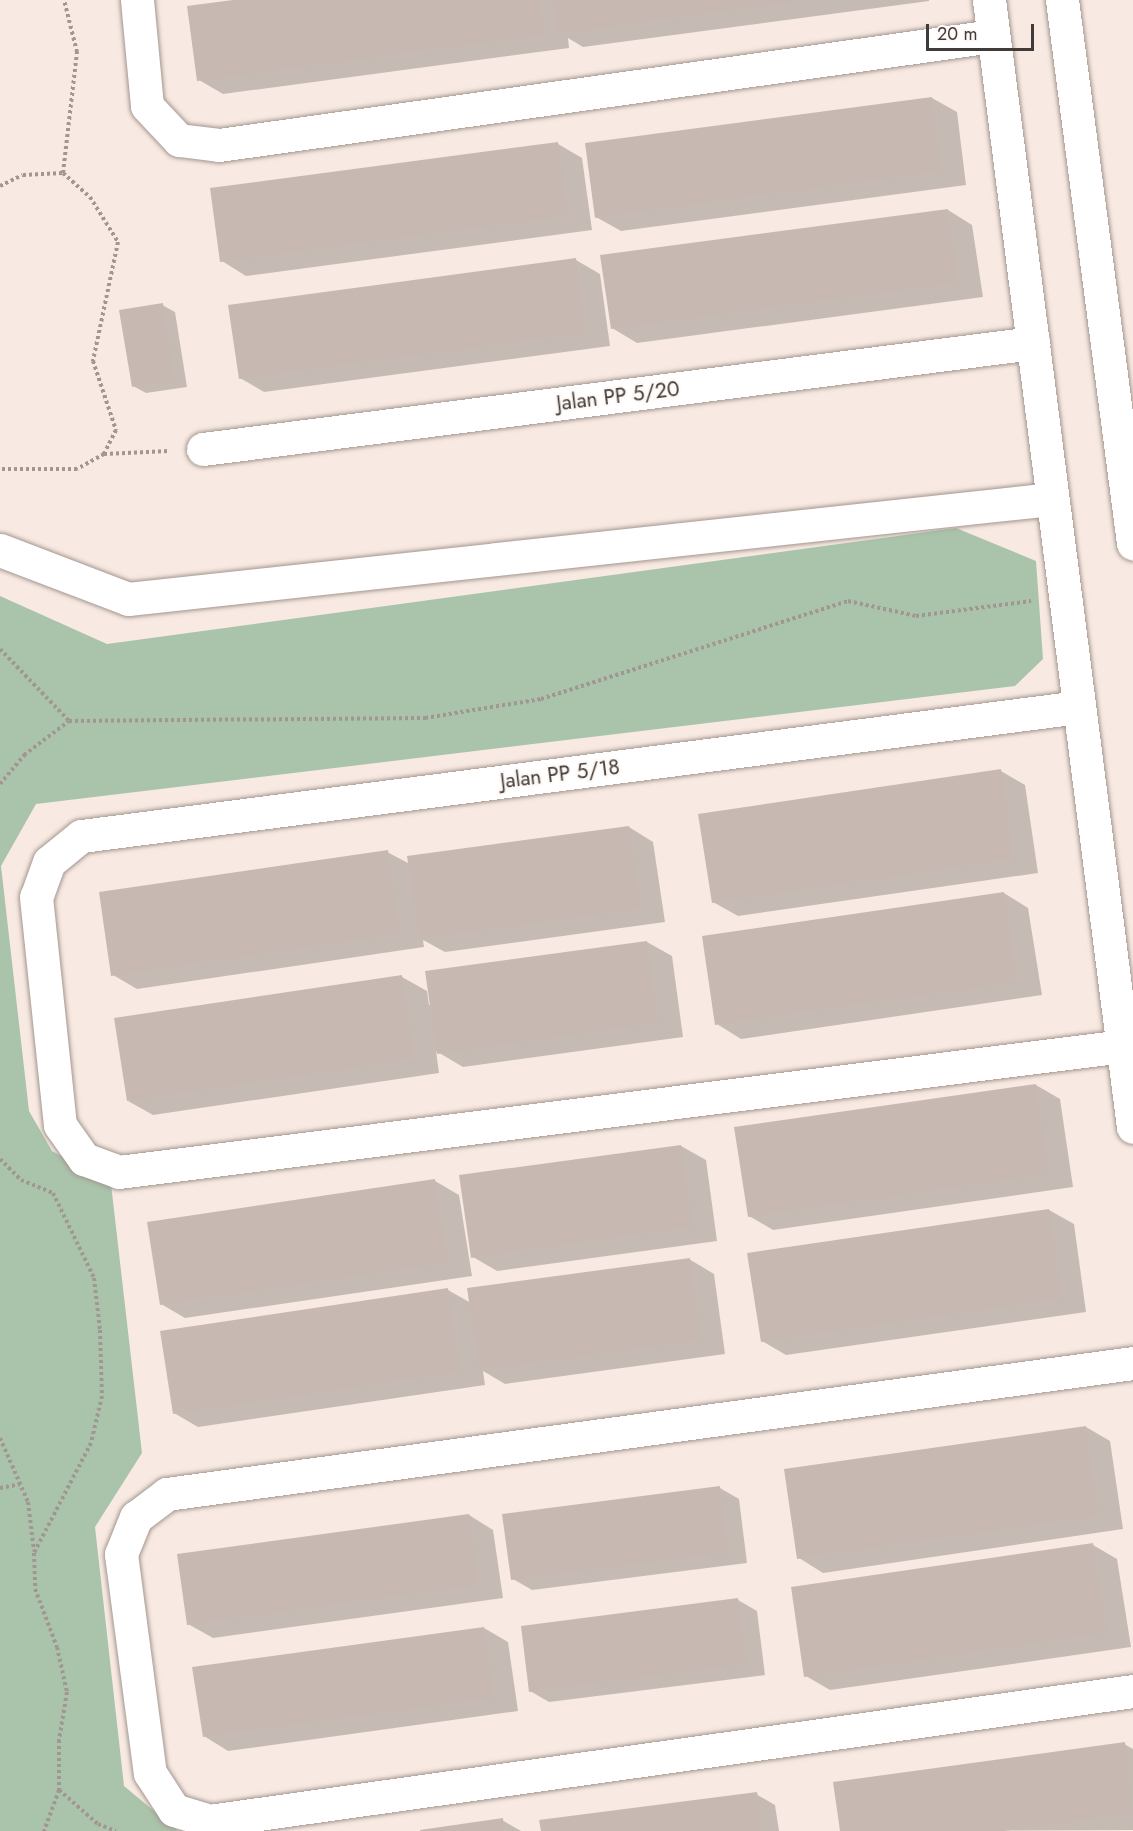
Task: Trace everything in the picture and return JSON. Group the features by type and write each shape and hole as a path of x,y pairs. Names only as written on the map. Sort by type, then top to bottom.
{"street":[{"path":"137,0 147,106 179,140 219,145 993,36"},
{"path":"989,0 1133,1126"},
{"path":"1062,0 1133,543"},
{"name":"Jalan PP 5/20","path":"203,449 1033,343"},
{"path":"0,550 128,599 1052,499"},
{"name":"Jalan PP 5/18","path":"1079,707 81,836 49,862 36,897 60,1125 84,1159 119,1172 1123,1046"},
{"path":"1133,1363 167,1494 136,1517 122,1554 150,1773 174,1810 209,1821 1133,1691"}],"path":[{"path":"63,174 77,52 64,0"},
{"path":"0,186 23,175 63,174 90,197 118,242 93,361 116,430 104,454"},
{"path":"0,469 77,469 104,454 203,449"},
{"path":"0,784 24,754 69,721 425,718 541,699 848,601 916,616 1065,597"},
{"path":"0,649 69,721"},
{"path":"0,1159 21,1180 53,1193 94,1278 100,1330 102,1396 90,1443 34,1553"},
{"path":"0,1438 28,1502 34,1553 35,1589 57,1647 67,1692 59,1740 59,1790 44,1831"},
{"path":"0,1488 20,1484"},
{"path":"59,1790 98,1824 116,1831"}],"green space":[{"path":"956,528 1036,561 1043,659 1015,686 36,804 1,866 29,1111 52,1151 111,1184 142,1453 95,1527 124,1786 178,1831 0,1831 0,596 107,644"}],"building":[{"path":"233,0 540,0 545,35 197,81 187,6"},
{"path":"553,0 801,0 801,1 557,34"},
{"path":"932,97 942,171 595,218 585,143"},
{"path":"558,142 568,216 220,262 210,188"},
{"path":"948,209 959,283 611,329 600,255"},
{"path":"576,258 586,333 239,379 228,305"},
{"path":"163,303 175,380 132,387 119,310"},
{"path":"1001,769 1014,859 712,903 698,814"},
{"path":"629,826 641,909 419,939 407,856"},
{"path":"388,850 400,934 111,976 99,892"},
{"path":"1004,892 1018,982 715,1025 702,936"},
{"path":"647,941 659,1023 437,1054 425,971"},
{"path":"402,975 415,1059 127,1101 114,1018"},
{"path":"1036,1084 1049,1174 748,1217 734,1127"},
{"path":"681,1145 693,1227 471,1258 459,1175"},
{"path":"435,1179 448,1263 160,1305 147,1222"},
{"path":"1049,1209 1062,1299 761,1342 747,1253"},
{"path":"690,1258 701,1340 479,1371 467,1288"},
{"path":"448,1288 461,1372 173,1414 160,1331"},
{"path":"1086,1426 1099,1516 797,1559 784,1469"},
{"path":"720,1486 729,1553 511,1580 502,1514"},
{"path":"469,1514 479,1585 187,1625 177,1554"},
{"path":"1093,1543 1107,1633 804,1677 791,1587"},
{"path":"738,1598 747,1664 529,1692 521,1626"},
{"path":"484,1627 494,1698 203,1737 192,1667"},
{"path":"1125,1742 1133,1813 1004,1831 840,1831 833,1782"},
{"path":"757,1792 762,1831 541,1831 539,1820"},
{"path":"503,1818 504,1831 420,1831 420,1830"}]}
